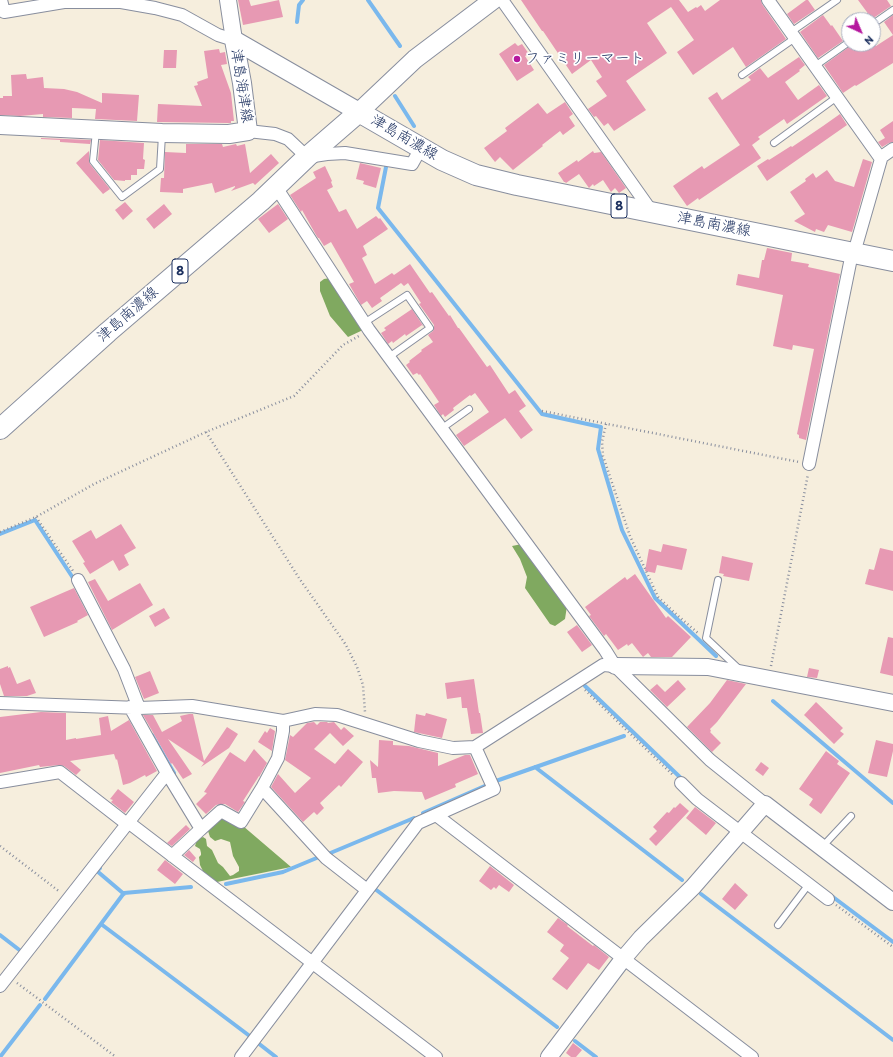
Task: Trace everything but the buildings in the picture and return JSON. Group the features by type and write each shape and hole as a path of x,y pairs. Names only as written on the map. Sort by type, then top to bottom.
{"main road":[{"path":"359,112 415,59 492,0"},
{"name":"津島海津線","path":"234,40 359,112"},
{"name":"津島海津線","path":"0,124 162,134 229,134 248,131 242,83 234,40"},
{"name":"津島南濃線","path":"0,429 108,332 261,202 306,157 359,112 442,160 476,175 517,185 893,260"}],"street":[{"path":"0,0 4,12 64,2 122,2 182,15 218,35 234,40 228,0"},
{"path":"502,0 652,212"},
{"path":"768,0 882,159 853,253 809,464"},
{"path":"248,131 274,134 288,139 306,157 345,153 412,164 421,148"},
{"path":"880,158 893,149"},
{"path":"276,187 366,326 600,643 615,666 710,760 893,902"},
{"path":"78,580 124,669 135,707 167,773 201,829"},
{"path":"0,703 135,707 192,706 283,721 315,714 337,715 419,742 453,748 475,747 603,665 708,667 893,703"},
{"path":"172,856 221,811 241,822 278,758 283,732 283,721"},
{"path":"242,1057 418,823 494,789 475,747"},
{"path":"0,782 60,772 436,1057"},
{"path":"0,986 4,973 68,898 167,773"},
{"path":"681,783 697,799 828,899"},
{"path":"262,788 326,858 367,890"},
{"path":"549,1057 641,938 693,887 765,804"},
{"path":"436,815 752,1057"}],"lane":[{"path":"742,75 837,0"},
{"path":"881,18 893,10"},
{"path":"815,66 841,48"},
{"path":"774,143 837,97"},
{"path":"96,129 93,161 122,197 160,169 162,134"},
{"path":"366,326 407,294 430,328 389,357"},
{"path":"442,429 469,409"},
{"path":"718,580 706,638 744,674"},
{"path":"822,848 851,816"},
{"path":"778,925 809,884"}],"path":[{"path":"0,532 36,517 94,484 206,432 294,396 343,345 366,326"},
{"path":"542,411 809,464 769,679"},
{"path":"606,424 602,442 603,456 630,536 658,597 677,615 704,638 706,638"},
{"path":"206,432 299,578 346,645 357,667 363,685 365,724"},
{"path":"36,517 78,580"},
{"path":"577,682 681,783"},
{"path":"0,846 68,898"},
{"path":"828,899 893,947"},
{"path":"4,973 116,1057"}],"green space":[{"path":"330,278 363,330 348,337 330,316 320,291 320,282 324,279"},
{"path":"522,544 567,606 565,619 555,626 550,624 525,588 527,577 520,559 512,546"},
{"path":"223,815 243,826 291,867 217,882 208,876 200,865 200,849 195,846 197,840 203,837 206,839 207,846 212,850 218,863 230,876 239,871 239,867 233,856 230,842 221,839 215,841 210,837 207,828"}],"waterway":[{"path":"297,22 299,5 303,0"},
{"path":"368,0 400,46"},
{"path":"395,96 414,126"},
{"path":"386,167 378,208 542,414 601,427 598,449 622,530 655,598 716,656"},
{"path":"0,534 35,520 75,581"},
{"path":"585,686 684,781"},
{"path":"773,701 893,803"},
{"path":"152,735 174,773"},
{"path":"496,781 624,736"},
{"path":"535,767 682,880"},
{"path":"423,813 487,785"},
{"path":"331,855 328,854 414,818"},
{"path":"226,884 283,872 319,857"},
{"path":"100,868 97,871 124,894"},
{"path":"45,999 124,893 191,887"},
{"path":"375,889 557,1027"},
{"path":"701,894 893,1040"},
{"path":"829,894 893,942"},
{"path":"101,924 251,1037"},
{"path":"0,935 22,952"},
{"path":"0,1057 40,1005"},
{"path":"575,1041 596,1057"},
{"path":"258,1043 276,1057"}],"place":[{"name":"ファミリーマート","path":"517,59"}]}
